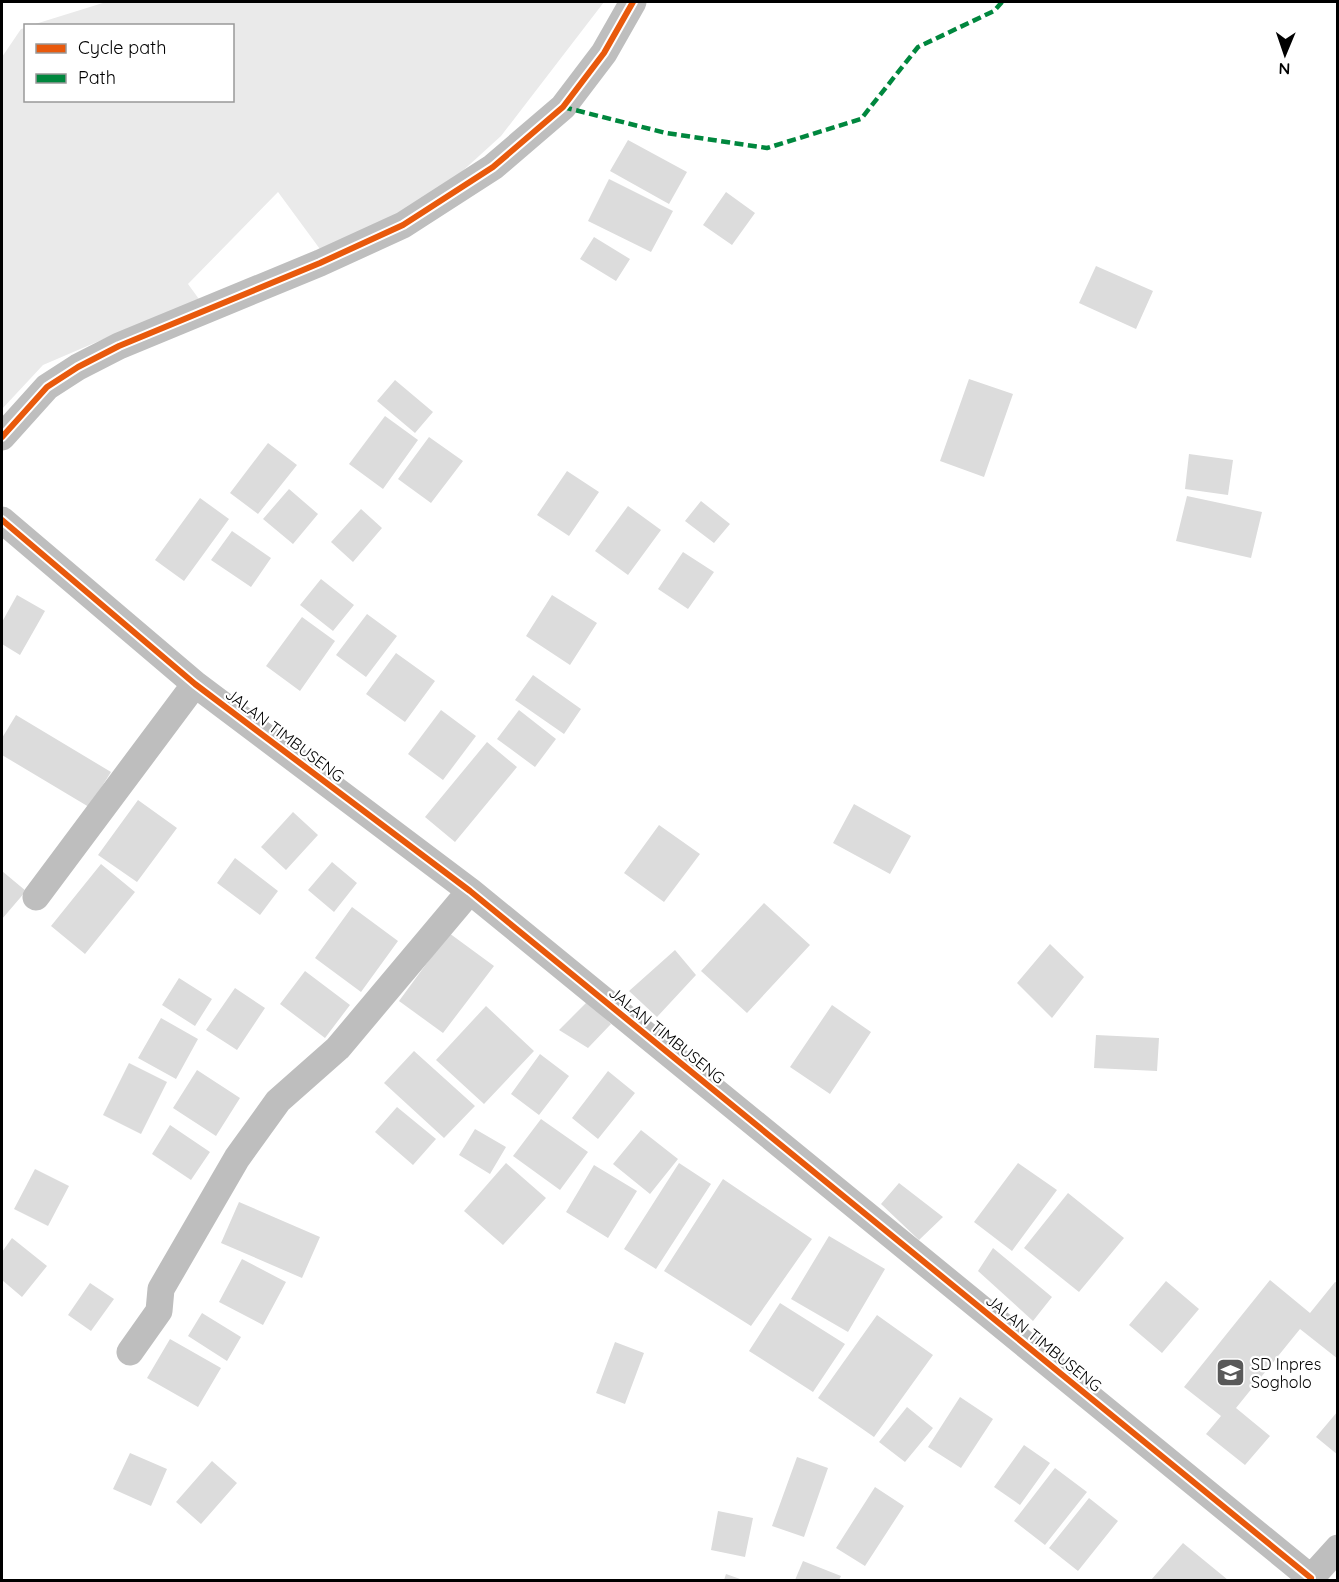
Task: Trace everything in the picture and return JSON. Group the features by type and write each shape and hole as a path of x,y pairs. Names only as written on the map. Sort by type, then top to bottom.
{"street":[{"path":"2,437 47,387 78,367 119,346 320,263 403,225 493,167 563,107 604,53 633,2"},
{"name":"JALAN TIMBUSENG","path":"2,520 195,684 470,891 1310,1580"},
{"path":"36,897 195,684"},
{"path":"130,1352 159,1311 161,1289 237,1158 278,1101 338,1048 470,891"},
{"path":"1310,1580 1338,1548"}],"shaded area":[{"path":"106,2 604,2 501,136 390,237 328,260 278,192 188,284 212,317 127,329 43,365 2,409 2,57 21,29 24,28 24,102 234,102 234,24 35,24"}],"building":[{"path":"628,140 687,172 669,204 610,171"},
{"path":"609,179 673,211 651,252 588,221"},
{"path":"726,192 755,213 732,245 703,225"},
{"path":"594,237 630,259 616,281 580,259"},
{"path":"1096,266 1153,291 1136,329 1079,303"},
{"path":"969,379 1013,394 984,477 940,461"},
{"path":"395,380 433,412 415,433 377,401"},
{"path":"385,416 418,440 383,489 349,464"},
{"path":"429,437 463,461 431,503 398,479"},
{"path":"268,443 297,465 258,514 230,493"},
{"path":"1189,454 1233,460 1228,495 1185,489"},
{"path":"567,471 599,492 569,536 537,515"},
{"path":"289,489 318,514 293,544 263,519"},
{"path":"1187,496 1262,512 1251,558 1176,541"},
{"path":"200,498 229,519 184,581 155,560"},
{"path":"701,501 730,524 714,543 685,521"},
{"path":"628,506 661,530 628,575 595,551"},
{"path":"361,509 382,528 353,562 331,542"},
{"path":"232,531 271,558 251,587 211,560"},
{"path":"683,552 714,572 688,609 658,589"},
{"path":"321,579 354,605 333,631 300,605"},
{"path":"17,595 45,611 20,655 2,644 2,622"},
{"path":"552,595 597,623 570,665 526,636"},
{"path":"367,614 397,636 366,677 336,655"},
{"path":"302,617 335,641 300,691 266,666"},
{"path":"396,653 435,681 405,722 366,694"},
{"path":"533,675 581,709 564,734 515,700"},
{"path":"441,710 476,736 443,780 408,754"},
{"path":"519,710 556,739 535,767 497,739"},
{"path":"16,715 111,772 89,807 2,755 2,738"},
{"path":"487,742 517,767 455,842 425,817"},
{"path":"138,800 177,828 137,882 98,855"},
{"path":"854,804 911,836 890,874 833,843"},
{"path":"293,812 318,835 286,870 261,847"},
{"path":"659,825 700,854 664,902 624,873"},
{"path":"235,858 278,891 260,915 217,883"},
{"path":"332,862 357,883 334,912 308,890"},
{"path":"101,864 135,892 85,954 51,926"},
{"path":"2,871 26,891 2,919"},
{"path":"764,903 810,945 747,1013 701,971"},
{"path":"352,907 398,941 361,992 315,958"},
{"path":"449,933 494,966 443,1033 399,1001"},
{"path":"1050,944 1084,977 1052,1018 1017,983"},
{"path":"675,950 696,975 657,1017 629,991"},
{"path":"305,971 350,1005 325,1038 280,1004"},
{"path":"179,978 212,999 195,1026 162,1005"},
{"path":"235,988 265,1008 237,1050 206,1030"},
{"path":"587,1002 611,1024 588,1048 559,1030"},
{"path":"832,1005 871,1032 830,1094 790,1067"},
{"path":"486,1006 534,1051 484,1104 436,1060"},
{"path":"161,1018 198,1039 176,1079 138,1058"},
{"path":"1096,1035 1159,1038 1157,1071 1094,1068"},
{"path":"414,1051 475,1106 444,1138 384,1083"},
{"path":"540,1054 569,1076 539,1115 511,1094"},
{"path":"129,1063 167,1082 141,1134 103,1115"},
{"path":"197,1070 240,1098 216,1136 173,1108"},
{"path":"608,1071 635,1093 598,1139 572,1118"},
{"path":"397,1107 436,1139 413,1165 375,1132"},
{"path":"541,1119 588,1152 560,1190 513,1156"},
{"path":"170,1125 210,1152 191,1180 152,1154"},
{"path":"475,1129 506,1147 490,1174 459,1155"},
{"path":"641,1130 678,1159 650,1194 613,1164"},
{"path":"506,1163 546,1198 503,1245 464,1211"},
{"path":"679,1163 711,1184 656,1269 624,1249"},
{"path":"1018,1163 1057,1190 1012,1251 974,1222"},
{"path":"594,1165 637,1191 608,1238 566,1212"},
{"path":"35,1169 69,1186 48,1226 14,1209"},
{"path":"723,1179 812,1239 751,1326 664,1271"},
{"path":"899,1183 943,1217 919,1240 881,1204"},
{"path":"1068,1193 1124,1238 1079,1292 1024,1248"},
{"path":"239,1202 320,1237 302,1278 221,1243"},
{"path":"829,1236 885,1269 848,1332 791,1299"},
{"path":"12,1238 47,1266 22,1297 2,1280 2,1252"},
{"path":"993,1248 1052,1297 1033,1321 978,1271"},
{"path":"242,1259 286,1282 263,1325 219,1302"},
{"name":"SD Inpres Sogholo","path":"1270,1280 1310,1313 1335,1282 1338,1283 1338,1359 1300,1329 1236,1408 1270,1436 1245,1465 1206,1434 1221,1416 1184,1387"},
{"path":"1166,1281 1199,1309 1162,1353 1129,1325"},
{"path":"90,1283 114,1299 91,1331 68,1315"},
{"path":"780,1303 845,1344 813,1392 749,1351"},
{"path":"202,1313 241,1337 227,1361 188,1336"},
{"path":"877,1315 933,1355 874,1437 818,1398"},
{"path":"170,1339 221,1368 198,1407 147,1378"},
{"path":"615,1342 644,1353 625,1404 596,1393"},
{"path":"960,1397 993,1419 961,1468 928,1447"},
{"path":"907,1407 933,1428 905,1462 879,1442"},
{"name":"SD Inpres Sogholo","path":"1338,1411 1338,1455 1316,1437"},
{"path":"1024,1445 1050,1463 1020,1505 994,1487"},
{"path":"130,1453 167,1469 151,1506 113,1489"},
{"path":"797,1457 828,1468 804,1537 772,1526"},
{"path":"212,1461 237,1483 201,1524 176,1502"},
{"path":"1055,1468 1087,1492 1045,1545 1014,1521"},
{"path":"875,1487 904,1506 865,1566 836,1548"},
{"path":"1089,1498 1118,1521 1078,1571 1049,1548"},
{"path":"718,1511 753,1518 745,1557 711,1550"},
{"path":"1183,1543 1228,1580 1151,1580"},
{"path":"803,1561 841,1576 839,1580 795,1580"},
{"path":"726,1574 743,1580 724,1580"}],"marked path":[{"path":"563,107 666,133 767,148 861,119 918,47 994,11 1002,2"}],"cycle path":[{"path":"2,437 47,387 78,367 119,346 320,263 403,225 493,167 563,107 604,53 633,2"},
{"path":"2,520 195,684 470,891 1311,1578"}],"place":[{"name":"SD Inpres Sogholo","path":"1230,1373"}]}
